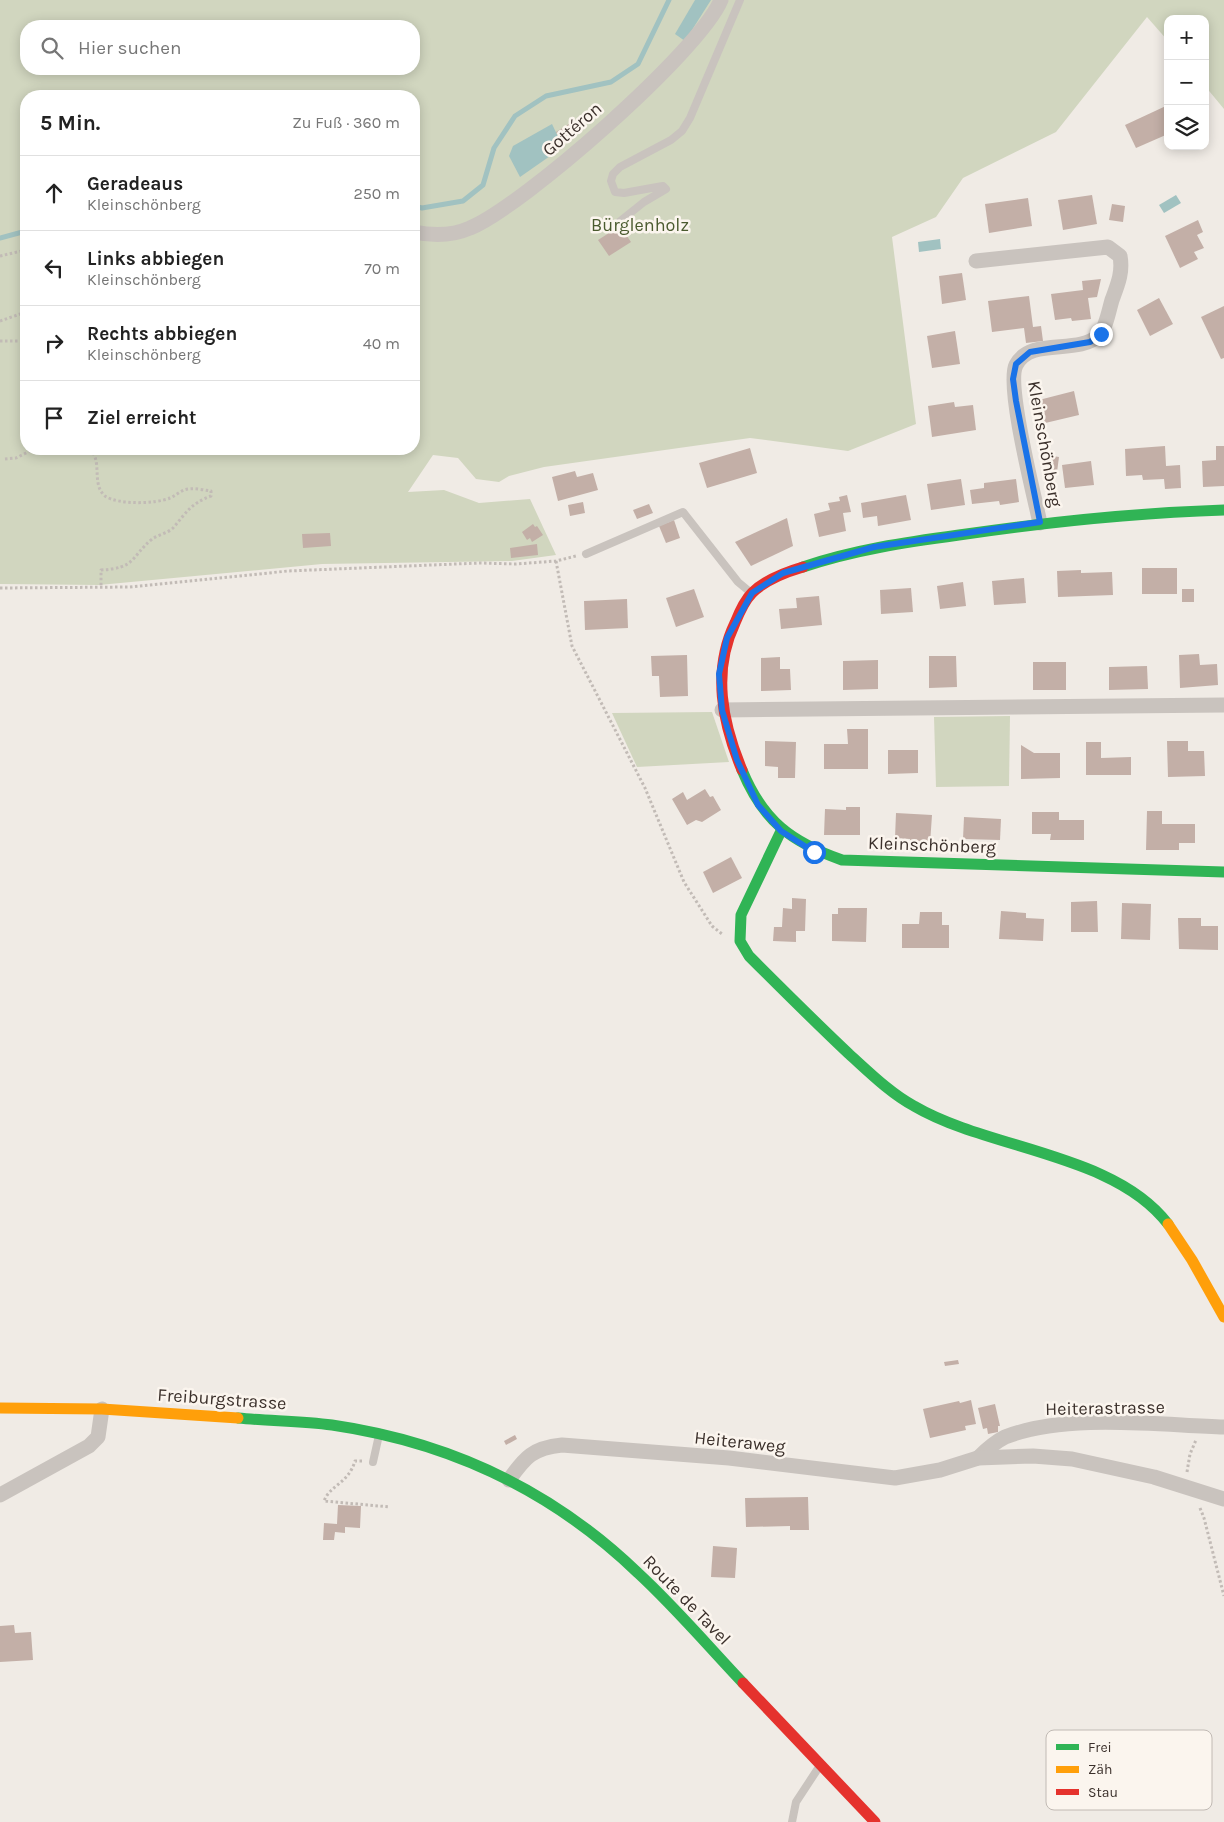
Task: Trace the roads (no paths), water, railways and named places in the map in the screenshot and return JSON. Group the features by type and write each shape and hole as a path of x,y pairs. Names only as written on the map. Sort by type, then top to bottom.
{"street":[{"name":"Gottéron","path":"420,233 439,235 454,234 471,228 495,216 539,182 625,108 665,69 704,28 721,0"},
{"name":"Kleinschönberg","path":"976,261 1108,247 1120,256 1123,270 1101,334 1090,342 1030,352 1016,364 1013,379 1016,401 1040,522"},
{"name":"Kleinschönberg","path":"1224,510 1173,511 1040,522 874,547 783,573 752,593 727,638 719,674 722,710 737,760 758,805 781,831 814,852 842,860 1224,872"},
{"path":"722,710 1224,705"},
{"path":"781,831 741,915 740,941 749,956 830,1036 879,1081 912,1106 974,1135 1109,1178 1137,1194 1156,1210 1172,1231 1224,1317"},
{"name":"Freiburgstrasse","path":"0,1408 102,1409 331,1424 380,1434 438,1450"},
{"path":"0,1496 89,1446 98,1437 102,1409"},
{"name":"Heiterastrasse","path":"978,1458 1004,1438 1039,1428 1102,1423 1224,1427"},
{"name":"Heiteraweg","path":"509,1480 519,1465 530,1454 538,1449 562,1445 730,1458 895,1478 940,1470 978,1458"},
{"name":"Route de Tavel","path":"438,1450 484,1467 544,1500 576,1521 638,1572 875,1822"},
{"path":"978,1458 1033,1456 1072,1459 1113,1467 1190,1487 1224,1500"}],"lane":[{"path":"619,222 644,202 666,190 662,186 624,193 615,192 611,181 612,174 620,167 671,140 682,131 705,86 740,0"},
{"path":"586,554 683,512 738,582 752,593"},
{"path":"373,1462 380,1434"},
{"path":"792,1822 796,1802 820,1765"}],"water":[{"path":"695,0 711,0 685,41 675,34"},
{"path":"552,124 563,147 520,177 509,156 513,146"},
{"path":"1176,195 1181,203 1164,213 1159,205"},
{"path":"940,239 941,249 919,252 918,242"}],"waterway":[{"path":"420,208 463,201 483,185 494,148 515,116 546,96 611,82 638,64 669,0"},
{"path":"0,238 20,233"}],"park label":[{"name":"Bürglenholz","path":"640,225"}]}
